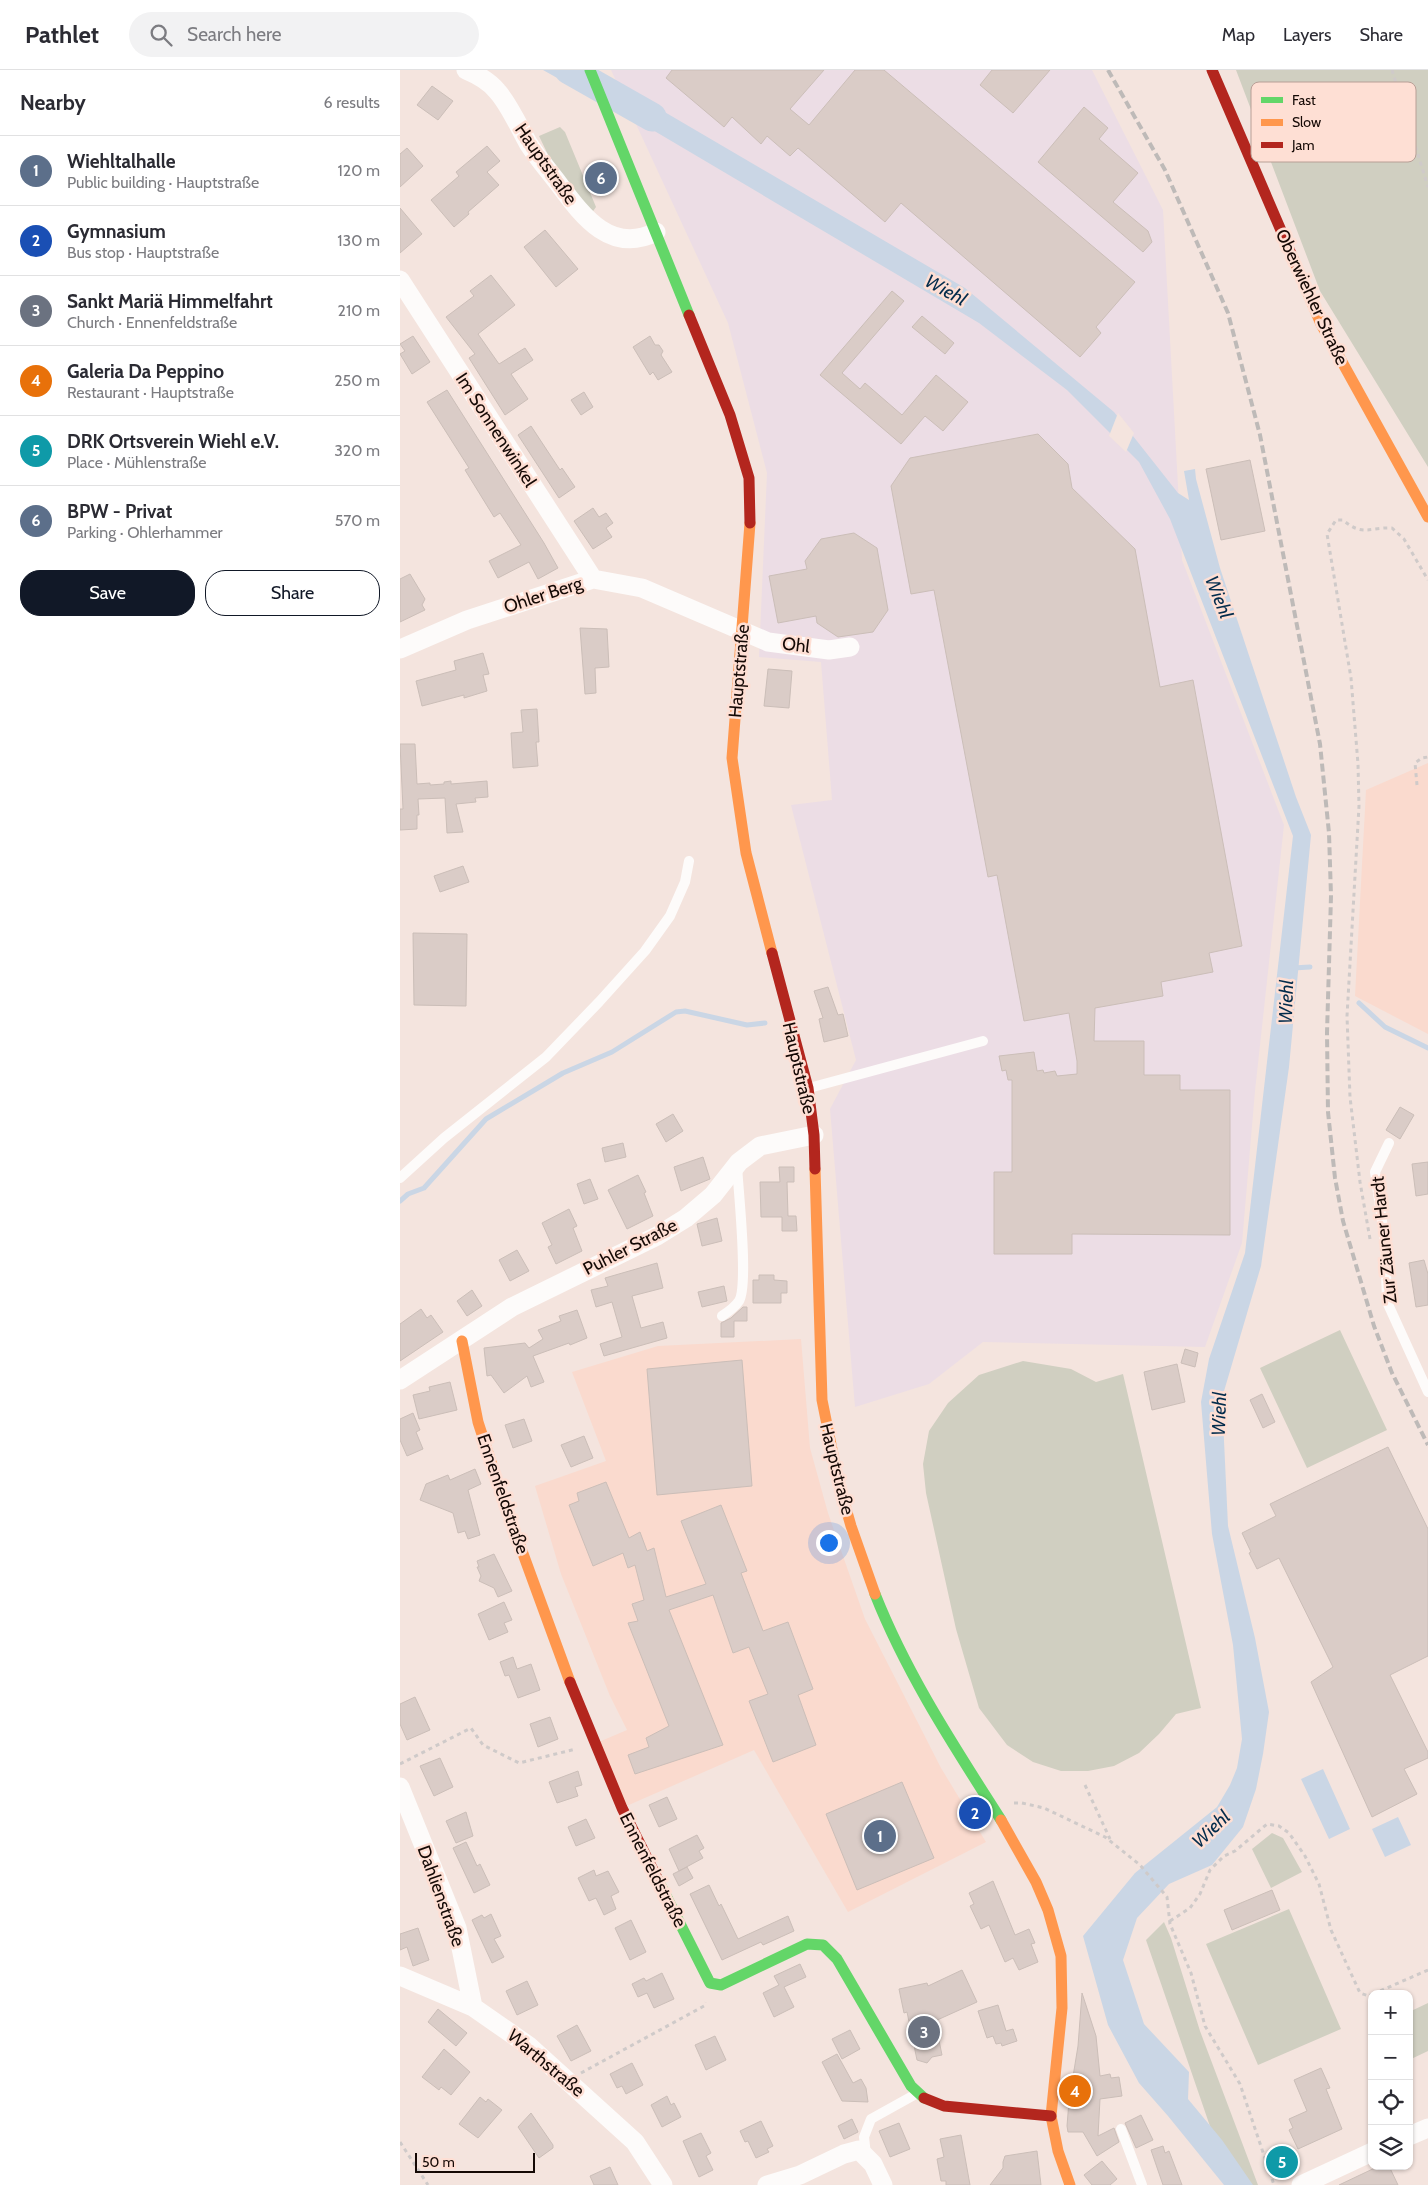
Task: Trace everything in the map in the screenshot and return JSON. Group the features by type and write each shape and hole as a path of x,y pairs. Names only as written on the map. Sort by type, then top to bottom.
{"street":[{"path":"590,70 656,232"},
{"name":"Oberwiehler Straße","path":"1212,70 1251,161"},
{"name":"Hauptstraße","path":"473,73 498,91 530,146 584,218 608,233 622,238 647,237 656,232 730,415 748,478 750,520 732,758 746,853 808,1088 814,1136 822,1400 825,1428 837,1479 865,1567 893,1638 936,1718 1019,1848 1043,1896 1057,1941 1062,1980 1062,2019 1051,2116 1059,2160 1070,2185"},
{"name":"Oberwiehler Straße","path":"1251,162 1321,324 1426,515"},
{"name":"Im Sonnenwinkel","path":"400,280 593,579"},
{"name":"Ohler Berg","path":"400,649 467,620 593,579 642,588 743,630"},
{"name":"Ohl","path":"743,630 768,642 829,650 850,647"},
{"name":"Puhler Straße","path":"462,1341 512,1307 657,1236 686,1218 713,1195 737,1164 760,1146 814,1136"},
{"path":"400,1380 462,1341"},
{"name":"Ennenfeldstraße","path":"462,1341 478,1422 503,1499 594,1744 622,1808 710,1983"},
{"name":"Dahlienstraße","path":"400,1788 457,1928 473,2007"},
{"path":"710,1983 721,1985 807,1944 823,1945 837,1959 911,2086 925,2099 944,2106 1051,2116"},
{"name":"Warthstraße","path":"400,1976 473,2007 529,2046 635,2142 663,2185"},
{"path":"1413,2134 1428,2128"},
{"path":"768,2185 800,2175 844,2154 859,2150 873,2164 883,2185"},
{"path":"1301,2185 1368,2154"}],"lane":[{"path":"400,1178 444,1138 546,1057 606,995 645,951 670,916 685,882 689,861"},
{"path":"808,1088 983,1041"},
{"name":"Zur Zäuner Hardt","path":"1389,1142 1375,1172 1385,1242 1387,1302 1428,1392"},
{"path":"722,1316 729,1312 739,1301 743,1291 737,1164"},
{"path":"866,2155 864,2137 870,2119 918,2092"},
{"path":"1121,2129 1142,2185"}],"path":[{"path":"1392,70 1396,82"},
{"path":"1416,148 1428,187"},
{"path":"1370,1241 1360,1182 1350,1097 1346,1016 1360,806 1358,764 1351,678 1327,534 1336,520 1343,520 1354,529 1366,532 1378,527 1392,528 1404,539 1428,580"},
{"path":"1417,785 1415,763 1422,758 1428,757"},
{"path":"400,1764 470,1728 484,1745 519,1763 594,1744"},
{"path":"1085,1785 1111,1842"},
{"path":"992,1807 1000,1803 1022,1803 1044,1808 1105,1837 1140,1865 1167,1897 1170,1921 1192,1973 1205,2026 1240,2084 1274,2185"},
{"path":"1170,1921 1190,1908 1200,1894 1210,1870 1224,1856 1235,1851 1267,1824 1279,1826 1289,1833 1319,1884 1331,1930 1360,1993 1368,1996"},
{"path":"1381,1990 1428,1970"},
{"path":"568,2080 704,2006 710,1983"},
{"path":"400,2142 428,2185"}],"shaded area":[{"path":"611,70 1092,70 1163,210 1182,560 1284,825 1255,1091 1242,1243 1205,1347 983,1342 929,1384 855,1407 830,1109 856,1060 791,805 832,800 821,662 759,657 767,473 728,323"},
{"path":"1236,70 1428,70 1428,467 1320,291 1271,162 1416,162 1416,82 1251,82 1251,109"},
{"path":"560,127 565,132 596,207 591,214 552,163 539,136"},
{"path":"1428,763 1428,1034 1355,996 1366,790"},
{"path":"1340,1330 1387,1430 1307,1468 1260,1368"},
{"path":"801,1339 810,1448 828,1513 865,1619 941,1768 986,1842 848,1912 754,1750 622,1808 594,1744 627,1730 610,1696 561,1574 535,1486 606,1461 572,1372 658,1346"},
{"path":"1023,1361 1071,1369 1096,1382 1123,1374 1201,1708 1176,1714 1139,1753 1114,1766 1088,1771 1061,1771 1033,1762 1007,1745 979,1708 956,1629 926,1493 923,1464 929,1431 948,1403 979,1375"},
{"path":"1272,1833 1283,1838 1302,1872 1271,1888 1252,1849"},
{"path":"1289,1909 1341,2029 1258,2065 1206,1944"},
{"path":"1164,1922 1171,1938 1200,2031 1258,2185 1236,2185 1213,2135 1146,1940"},
{"path":"1428,2003 1428,2051 1413,2058 1413,2035 1413,2010"}],"water":[{"path":"543,70 574,70 584,93"},
{"path":"610,80 965,288 1114,412 1178,493 1189,500 1184,471 1195,469 1220,568 1296,797 1311,835 1289,1067 1261,1266 1222,1398 1228,1526 1255,1638 1269,1712 1263,1754 1256,1789 1243,1827 1212,1865 1169,1884 1137,1918 1123,1960 1144,2024 1189,2072 1188,2099 1222,2140 1253,2185 1224,2185 1139,2083 1108,2025 1083,1936 1135,1873 1217,1807 1230,1785 1237,1768 1242,1739 1233,1645 1212,1534 1201,1402 1209,1359 1245,1253 1293,836 1170,519 1139,462 1067,390 979,323 624,113"},
{"path":"1323,1769 1350,1829 1329,1839 1301,1779"},
{"path":"1398,1817 1411,1845 1385,1857 1372,1829"}],"pier":[{"path":"1118,413 1134,433 1126,452 1109,436"}],"building":[{"path":"672,70 824,70 790,109 809,125 855,70 884,70 1135,282 1096,327 1101,333 1080,357 901,203 885,222 798,148 790,156 767,136 761,144 732,117 724,127 666,78"},
{"path":"992,70 1050,70 1013,113 980,85"},
{"path":"432,86 453,101 438,120 417,105"},
{"path":"1084,107 1108,128 1099,139 1138,173 1113,202 1148,231 1152,242 1143,252 1038,162"},
{"path":"487,146 500,161 487,172 499,185 454,227 431,200 459,176 456,172"},
{"path":"407,148 423,166 400,187 400,154"},
{"path":"400,208 422,234 400,253"},
{"path":"545,230 578,269 556,287 524,247"},
{"path":"491,275 515,305 478,334 499,364 525,348 533,360 511,374 528,399 505,415 469,358 475,354 446,317 474,296 470,291"},
{"path":"892,291 904,301 842,373 860,389 865,383 902,415 936,375 968,402 943,431 925,416 901,444 820,375"},
{"path":"922,316 954,343 945,354 912,327"},
{"path":"413,336 430,362 412,374 400,354 405,351 400,344"},
{"path":"650,336 655,345 659,345 663,351 661,355 672,372 658,380 653,372 650,375 633,347"},
{"path":"447,390 558,568 538,579 529,562 498,578 489,561 521,545 500,513 494,517 465,470 469,468 427,402"},
{"path":"584,392 593,407 581,415 571,400"},
{"path":"531,426 560,470 562,468 575,487 559,498 518,435"},
{"path":"1038,434 1068,464 1072,488 1135,549 1160,687 1193,680 1242,946 1209,953 1213,972 1161,982 1163,996 1095,1008 1094,1041 1144,1041 1144,1075 1180,1075 1180,1090 1230,1090 1230,1235 1072,1234 1072,1254 994,1254 994,1172 1012,1172 1012,1080 1008,1080 1006,1070 1002,1071 999,1056 1034,1052 1037,1071 1043,1070 1044,1073 1055,1071 1057,1076 1077,1074 1077,1061 1069,1013 1024,1021 997,875 988,877 934,590 911,594 891,486 910,458"},
{"path":"1250,460 1265,531 1221,540 1206,469"},
{"path":"593,508 599,517 606,513 613,523 606,528 612,537 593,549 574,521"},
{"path":"854,533 877,548 888,610 873,632 838,637 817,623 816,616 778,623 769,576 807,569 805,561 821,539"},
{"path":"410,574 425,599 422,605 425,610 400,622 400,579"},
{"path":"580,628 607,629 609,667 595,668 596,693 585,694"},
{"path":"483,653 489,674 483,675 487,691 464,698 464,695 422,706 416,681 456,670 454,661"},
{"path":"768,669 792,671 789,708 764,706"},
{"path":"537,709 539,742 536,742 538,766 513,768 511,733 523,732 521,710"},
{"path":"400,744 415,744 417,784 430,783 430,785 444,784 444,782 451,781 451,784 487,781 488,797 475,798 476,802 456,804 463,832 447,833 445,798 418,799 419,815 417,815 417,829 400,830 400,809 403,809"},
{"path":"463,866 469,882 440,892 434,876"},
{"path":"413,933 467,934 466,1006 414,1005"},
{"path":"828,987 838,1015 843,1014 848,1036 824,1042 819,1019 823,1018 814,991"},
{"path":"1400,1107 1414,1115 1400,1139 1386,1130"},
{"path":"673,1114 683,1131 666,1142 656,1124"},
{"path":"623,1143 626,1157 605,1162 602,1148"},
{"path":"703,1157 710,1179 681,1191 674,1167"},
{"path":"1428,1162 1428,1194 1416,1196 1412,1164"},
{"path":"779,1167 794,1167 794,1182 787,1182 788,1216 796,1216 797,1231 782,1231 782,1217 761,1217 760,1182 780,1182"},
{"path":"638,1175 646,1192 644,1193 653,1216 627,1229 608,1190"},
{"path":"590,1179 598,1199 584,1204 577,1184"},
{"path":"569,1209 577,1226 573,1228 582,1251 556,1264 548,1247 552,1245 542,1223"},
{"path":"717,1218 722,1241 702,1246 697,1224"},
{"path":"517,1250 529,1271 510,1281 499,1260"},
{"path":"1424,1260 1428,1274 1428,1305 1416,1307 1409,1263"},
{"path":"657,1263 663,1288 632,1296 641,1328 663,1322 667,1338 604,1356 600,1344 622,1337 612,1302 596,1307 591,1290 608,1286 605,1278"},
{"path":"759,1275 774,1275 774,1280 787,1281 787,1293 781,1293 781,1303 753,1303 753,1280 759,1280"},
{"path":"724,1286 727,1301 702,1307 698,1292"},
{"path":"472,1290 482,1306 467,1316 457,1301"},
{"path":"743,1307 747,1307 747,1321 734,1321 734,1337 721,1337 721,1323 731,1318"},
{"path":"421,1309 427,1318 431,1315 443,1332 400,1361 400,1324"},
{"path":"577,1310 587,1338 533,1356 544,1382 531,1387 527,1376 504,1393 491,1375 487,1376 484,1348 525,1343 529,1348 543,1339 538,1330 561,1321 559,1316"},
{"path":"1185,1349 1198,1353 1195,1367 1181,1363"},
{"path":"742,1360 752,1486 657,1495 647,1369"},
{"path":"1177,1364 1185,1402 1152,1410 1144,1372"},
{"path":"450,1382 457,1410 419,1419 413,1395 430,1391 429,1387"},
{"path":"1262,1394 1275,1422 1263,1428 1250,1400"},
{"path":"413,1413 420,1430 416,1432 423,1449 407,1456 400,1440 400,1419"},
{"path":"524,1419 532,1441 513,1448 505,1425"},
{"path":"584,1436 593,1458 571,1467 561,1445"},
{"path":"1388,1447 1428,1529 1428,1656 1390,1675 1428,1752 1428,1758 1404,1769 1417,1794 1372,1817 1311,1682 1333,1667 1279,1558 1257,1569 1242,1533 1276,1516 1270,1504"},
{"path":"475,1469 481,1484 468,1490 480,1535 468,1539 465,1531 458,1533 453,1513 420,1500 426,1484 448,1475 450,1480"},
{"path":"606,1482 629,1538 640,1532 647,1551 654,1548 666,1597 706,1584 681,1521 721,1505 747,1571 741,1573 763,1631 788,1622 813,1689 798,1695 816,1745 773,1762 749,1701 768,1694 749,1647 733,1653 713,1595 669,1610 723,1745 635,1774 628,1755 649,1747 646,1738 669,1726 628,1623 638,1621 632,1604 644,1600 635,1565 628,1568 623,1553 593,1566 569,1505 579,1501 577,1493"},
{"path":"494,1554 512,1591 498,1597 494,1588 479,1581 481,1576 477,1567 479,1567 477,1561"},
{"path":"504,1602 512,1620 504,1623 508,1632 489,1640 478,1614"},
{"path":"513,1657 517,1669 531,1664 540,1690 518,1698 509,1675 505,1676 500,1662"},
{"path":"415,1697 430,1730 407,1740 400,1724 400,1704"},
{"path":"550,1717 558,1739 538,1747 530,1724"},
{"path":"440,1758 453,1787 434,1796 420,1766"},
{"path":"578,1771 582,1785 575,1787 578,1796 557,1803 549,1782"},
{"path":"902,1782 934,1858 857,1890 826,1814"},
{"path":"667,1797 677,1819 659,1827 649,1805"},
{"path":"466,1812 473,1836 456,1843 446,1821"},
{"path":"586,1819 595,1838 576,1846 568,1827"},
{"path":"697,1835 704,1848 699,1851 703,1858 679,1871 669,1849"},
{"path":"466,1842 477,1866 480,1864 490,1885 474,1893 453,1848"},
{"path":"687,1867 693,1878 679,1886 673,1874"},
{"path":"594,1870 596,1876 608,1871 619,1892 611,1896 616,1909 604,1915 596,1898 589,1901 578,1878"},
{"path":"993,1881 1015,1935 1029,1929 1035,1943 1031,1944 1038,1962 1019,1970 1013,1958 1005,1962 989,1925 981,1929 970,1906 974,1904 969,1893"},
{"path":"709,1885 719,1906 721,1904 738,1939 788,1916 794,1931 763,1945 761,1942 722,1960 690,1894"},
{"path":"1272,1890 1280,1910 1232,1930 1224,1910"},
{"path":"491,1914 501,1936 494,1939 504,1957 492,1963 472,1920 482,1915 484,1918"},
{"path":"631,1920 646,1952 630,1960 615,1928"},
{"path":"418,1928 429,1960 413,1966 407,1947 400,1950 400,1934"},
{"path":"800,1964 806,1977 784,1987 794,2007 774,2017 763,1993 779,1985 774,1976"},
{"path":"962,1970 977,2002 935,2021 942,2055 932,2057 927,2063 917,2060 907,2012 904,2013 899,1989 927,1983 928,1986"},
{"path":"662,1973 674,1999 654,2008 647,1993 638,1997 632,1984 644,1978 646,1981"},
{"path":"527,1981 538,2005 517,2015 506,1991"},
{"path":"1082,1993 1096,2036 1100,2076 1110,2074 1111,2078 1119,2077 1122,2096 1100,2099 1098,2136 1114,2128 1119,2142 1097,2156 1083,2132 1068,2132 1067,2126 1078,2046"},
{"path":"998,2005 1006,2031 1013,2029 1017,2041 1002,2046 1001,2043 996,2044 993,2036 987,2038 978,2011"},
{"path":"438,2009 467,2033 456,2046 428,2022"},
{"path":"577,2025 591,2051 571,2061 557,2036"},
{"path":"850,2030 860,2049 842,2059 832,2039"},
{"path":"715,2036 726,2060 706,2070 695,2045"},
{"path":"444,2049 470,2072 451,2095 441,2087 439,2090 422,2077"},
{"path":"837,2054 853,2083 861,2079 866,2088 868,2102 842,2101 822,2062"},
{"path":"632,2063 643,2085 626,2094 622,2086 617,2088 610,2074"},
{"path":"1321,2068 1330,2088 1326,2089 1342,2129 1298,2149 1289,2130 1293,2128 1289,2119 1307,2111 1294,2080"},
{"path":"667,2096 671,2105 674,2103 681,2117 662,2127 651,2105"},
{"path":"480,2097 486,2102 488,2099 502,2110 478,2138 459,2124"},
{"path":"531,2113 553,2145 553,2148 539,2158 518,2127"},
{"path":"1141,2115 1153,2140 1136,2148 1125,2123"},
{"path":"852,2119 858,2132 844,2139 838,2126"},
{"path":"761,2121 773,2146 767,2149 769,2152 756,2158 748,2141 745,2142 740,2131"},
{"path":"899,2123 910,2149 890,2157 879,2131"},
{"path":"701,2133 711,2153 706,2156 713,2170 699,2177 683,2141"},
{"path":"961,2135 970,2185 946,2185 946,2181 941,2181 937,2159 944,2157 940,2139"},
{"path":"1163,2146 1165,2153 1169,2151 1182,2185 1163,2185 1151,2150"},
{"path":"1037,2151 1041,2185 990,2185 1003,2168 1005,2156"},
{"path":"1286,2152 1292,2166 1278,2172 1272,2158"},
{"path":"1102,2161 1117,2179 1110,2185 1092,2185 1084,2175"},
{"path":"610,2167 618,2185 594,2185 590,2176"},
{"path":"1371,2170 1391,2170 1398,2185 1339,2185"}],"waterway":[{"name":"Wiehl","path":"569,70 652,117"},
{"path":"1293,968 1310,967"},
{"path":"1359,1003 1385,1027 1428,1048"},
{"path":"400,1201 408,1194 424,1188 486,1119 563,1073 612,1052 676,1012 685,1011 747,1025 765,1023"}],"railway":[{"path":"1108,70 1165,170 1228,313 1260,435 1320,744 1329,833 1331,896 1327,1033 1328,1112 1335,1178 1343,1221 1374,1326 1392,1373 1428,1445"}],"traffic: fast":[{"path":"590,70 689,315"},
{"path":"875,1594 902,1653 932,1710 1001,1820"},
{"path":"657,1878 710,1983 721,1985 807,1944 823,1945 837,1959 911,2086 924,2098"}],"traffic: slow":[{"path":"1295,263 1321,324 1428,517"},
{"path":"750,523 732,758 746,853 772,953"},
{"path":"815,1169 822,1400 839,1484 851,1526 875,1594"},
{"path":"462,1341 478,1422 503,1499 570,1682"},
{"path":"1001,1820 1036,1882 1048,1910 1061,1956 1062,2008 1051,2116 1058,2151 1070,2185"}],"traffic: jam":[{"path":"1212,70 1251,161"},
{"path":"1252,162 1295,263"},
{"path":"689,315 730,415 749,478 750,523"},
{"path":"772,953 808,1088 814,1135 815,1169"},
{"path":"570,1682 622,1808 657,1878"},
{"path":"924,2098 944,2106 1051,2116"}],"place":[{"name":"BPW - Privat","path":"601,178"},
{"name":"Gymnasium","path":"975,1813"},
{"name":"Wiehltalhalle","path":"880,1836"},
{"name":"Sankt Mariä Himmelfahrt","path":"924,2032"},
{"name":"Galeria Da Peppino","path":"1075,2091"},
{"name":"DRK Ortsverein Wiehl e.V.","path":"1282,2162"}]}
